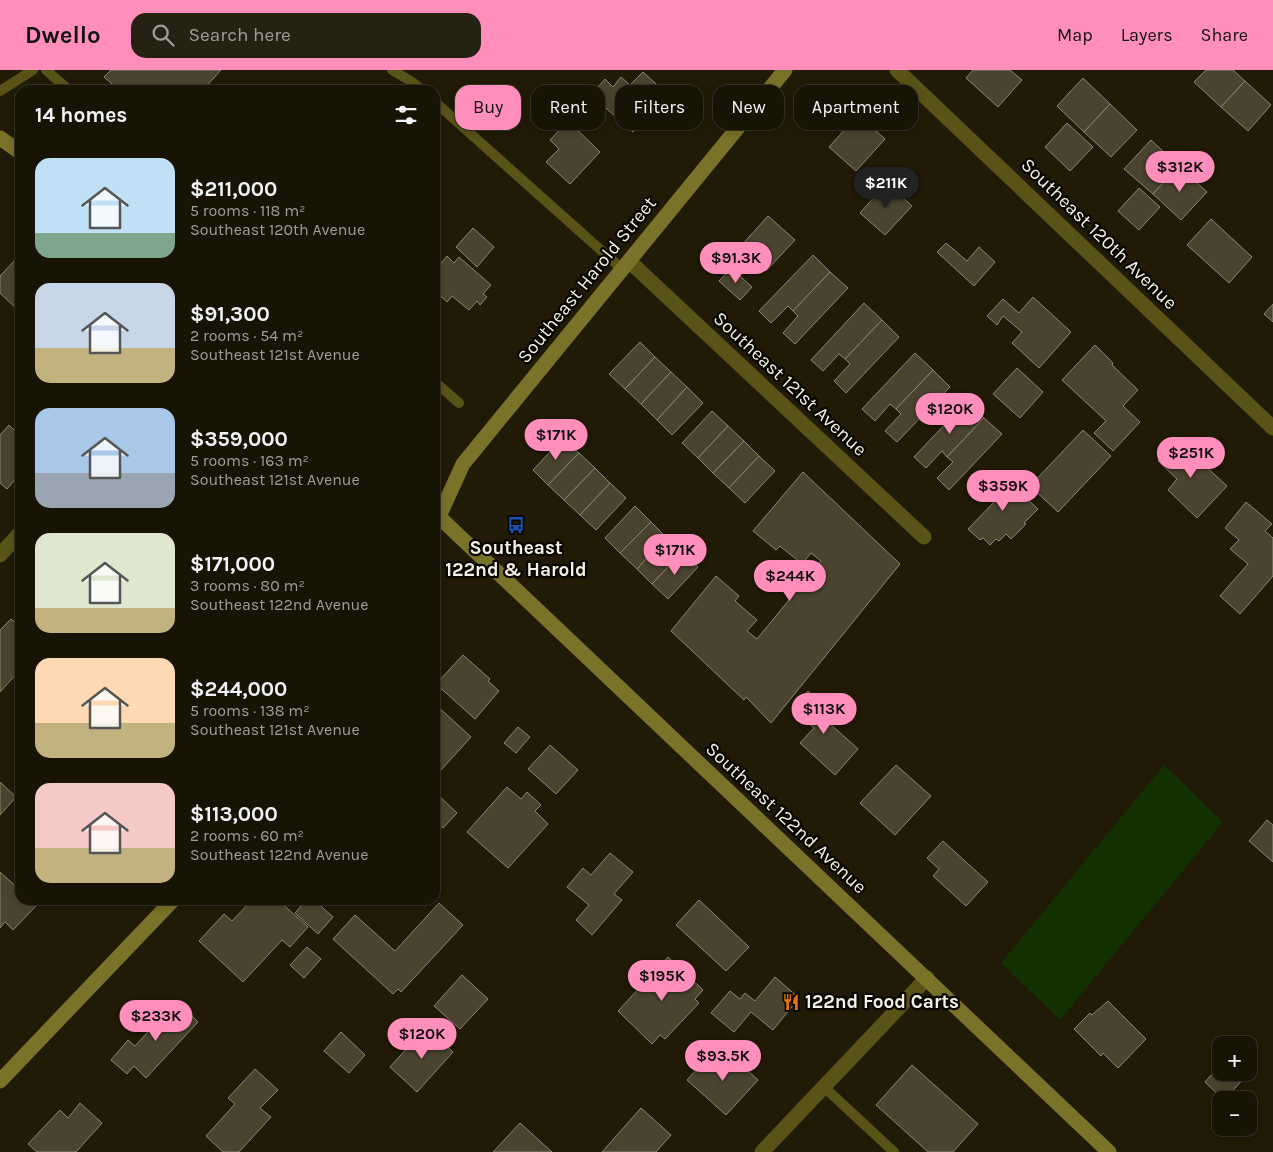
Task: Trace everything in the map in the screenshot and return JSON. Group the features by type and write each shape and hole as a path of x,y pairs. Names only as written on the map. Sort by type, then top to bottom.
{"main road":[{"name":"Southeast Harold Street","path":"440,510 463,464 785,70"},
{"path":"0,138 15,148"},
{"name":"Southeast 122nd Avenue","path":"440,522 927,978 1109,1152"},
{"path":"0,1081 168,905"}],"street":[{"name":"Southeast 120th Avenue","path":"897,70 1273,428"},
{"name":"Southeast 121st Avenue","path":"626,265 924,537"},
{"path":"0,554 15,538"},
{"path":"762,1152 927,978"}],"lane":[{"path":"0,91 32,70"},
{"path":"46,70 63,85"},
{"path":"392,70 416,85"},
{"path":"440,106 626,265"},
{"path":"440,386 459,403"},
{"path":"824,1087 894,1152"}],"green space":[{"path":"1164,765 1223,822 1060,1020 1001,963"}],"building":[{"path":"111,70 221,70 208,85 113,85 104,77"},
{"path":"973,70 1010,70 1022,80 998,107 966,78"},
{"path":"1206,70 1233,70 1245,81 1221,107 1194,82"},
{"path":"643,72 657,85 630,85"},
{"path":"621,77 630,85 615,85 615,116 605,107 605,85 600,85 605,79 613,87"},
{"path":"1083,78 1110,104 1084,132 1057,106"},
{"path":"1245,81 1271,105 1248,131 1221,107"},
{"path":"1110,104 1137,130 1111,157 1084,132"},
{"path":"1067,123 1093,147 1070,171 1045,147"},
{"path":"559,130 577,130 600,152 570,184 546,162 559,149 550,140"},
{"path":"844,130 875,130 885,139 856,171 829,147"},
{"path":"1151,140 1179,166 1153,194 1124,169"},
{"path":"1179,166 1207,192 1181,220 1153,194"},
{"path":"887,183 912,206 885,235 860,213"},
{"path":"1139,188 1160,207 1139,230 1118,211"},
{"path":"768,216 795,240 766,271 740,247"},
{"path":"1211,219 1252,257 1229,283 1187,245"},
{"path":"473,228 494,247 477,267 456,247"},
{"path":"946,243 967,261 979,247 995,262 974,286 937,252"},
{"path":"813,255 830,272 793,311 788,306 771,323 759,311"},
{"path":"447,256 454,263 459,257 491,285 483,294 487,297 480,305 477,301 469,310 452,296 447,302 440,296 440,264"},
{"path":"15,260 15,307 0,293 0,276"},
{"path":"731,268 752,287 740,300 719,281"},
{"path":"830,272 848,288 795,344 783,333 798,316 793,311"},
{"path":"1033,297 1071,332 1039,368 1012,343 1022,332 1003,316 997,325 987,316 1003,299 1019,313"},
{"path":"864,303 882,320 845,359 839,354 823,371 811,360"},
{"path":"1273,304 1273,322 1264,314"},
{"path":"882,320 899,337 846,393 834,381 850,364 845,359"},
{"path":"640,342 655,357 625,389 609,374"},
{"path":"1095,345 1113,363 1112,365 1138,390 1123,406 1140,422 1113,451 1094,433 1106,421 1062,380"},
{"path":"915,353 933,370 896,409 890,404 875,421 862,409"},
{"path":"655,357 671,372 641,404 625,389"},
{"path":"1017,368 1043,392 1020,418 993,394"},
{"path":"933,370 950,387 897,442 885,431 901,414 896,409"},
{"path":"671,372 687,387 657,420 641,404"},
{"path":"687,387 703,403 672,435 657,420"},
{"path":"967,401 984,418 947,457 942,451 926,468 914,457"},
{"path":"712,411 728,426 698,458 682,443"},
{"path":"984,418 1002,434 949,490 937,478 953,462 947,457"},
{"path":"9,425 15,431 15,480 7,489 0,483 0,435"},
{"path":"728,426 744,441 713,473 698,458"},
{"path":"1083,430 1111,456 1058,512 1030,486"},
{"path":"563,438 579,453 548,485 533,470"},
{"path":"1177,440 1227,486 1197,518 1168,490 1177,479 1158,461"},
{"path":"744,441 759,456 729,488 713,473"},
{"path":"579,453 595,468 564,500 548,485"},
{"path":"759,456 775,471 745,503 729,488"},
{"path":"595,468 610,483 580,515 564,500"},
{"path":"803,472 900,564 771,723 746,697 744,700 671,631 716,576 739,596 735,601 757,620 747,631 757,639 821,561 811,553 802,564 780,546 776,550 753,531"},
{"path":"999,473 1038,509 1011,539 1006,534 999,541 996,539 990,545 983,538 980,540 968,529 997,499 985,488"},
{"path":"610,483 626,498 596,530 580,515"},
{"path":"1246,502 1272,524 1265,531 1273,538 1273,576 1240,614 1220,596 1248,564 1230,549 1239,540 1225,528"},
{"path":"635,506 651,522 620,553 605,538"},
{"path":"651,522 666,537 637,569 620,553"},
{"path":"666,537 682,552 652,584 637,569"},
{"path":"682,552 698,567 668,599 652,584"},
{"path":"11,619 15,623 15,676 0,692 0,630"},
{"path":"463,655 490,679 488,681 499,691 475,719 440,688 440,680"},
{"path":"808,691 834,715 828,722 858,749 835,775 800,743 814,728 792,709"},
{"path":"440,709 471,737 440,769"},
{"path":"518,727 530,737 516,753 504,743"},
{"path":"550,745 578,770 556,794 528,769"},
{"path":"896,765 931,796 895,835 860,803"},
{"path":"0,782 15,798 0,815"},
{"path":"507,787 521,799 527,792 541,805 535,811 548,824 508,868 467,832"},
{"path":"440,797 457,813 443,828 440,825"},
{"path":"1267,820 1273,825 1273,862 1249,841"},
{"path":"943,841 988,882 966,906 933,876 939,869 927,858"},
{"path":"610,853 633,872 614,894 622,900 592,935 576,920 589,905 567,887 583,868 591,875"},
{"path":"0,872 15,886 15,905 37,905 13,930 5,922 0,928"},
{"path":"699,900 749,947 726,971 676,925"},
{"path":"440,904 463,925 401,992 398,989 393,994 333,939 355,915 395,951"},
{"path":"247,905 284,905 308,927 290,947 282,940 243,982 199,941 224,914 232,921"},
{"path":"302,905 320,905 333,917 318,934 295,913"},
{"path":"307,947 321,959 304,978 290,965"},
{"path":"668,957 703,990 695,999 699,1003 665,1039 660,1035 652,1044 618,1011"},
{"path":"462,975 488,999 460,1029 434,1006"},
{"path":"775,977 799,998 773,1030 751,1012 734,1032 711,1013 730,991 740,999 745,993 755,1001"},
{"path":"176,1001 198,1022 146,1078 134,1066 127,1074 111,1060 128,1040 135,1046"},
{"path":"1108,1001 1146,1039 1118,1068 1103,1053 1101,1056 1074,1029 1090,1013 1092,1015"},
{"path":"426,1027 453,1052 417,1092 390,1067"},
{"path":"341,1032 365,1055 349,1073 324,1051"},
{"path":"730,1054 758,1080 726,1115 687,1080 710,1055 721,1065"},
{"path":"912,1065 978,1124 953,1152 928,1152 876,1105"},
{"path":"255,1069 278,1090 260,1108 271,1117 239,1152 223,1152 206,1136 235,1104 228,1098"},
{"path":"1212,1074 1212,1081 1242,1081 1232,1091 1214,1091 1205,1082"},
{"path":"80,1103 102,1123 76,1152 37,1152 28,1144 60,1110 68,1118"},
{"path":"641,1108 671,1135 656,1152 602,1152"},
{"path":"520,1123 552,1152 493,1152"}],"place":[{"name":"Southeast 122nd & Harold","path":"516,525"},
{"name":"122nd Food Carts","path":"791,1002"}]}
